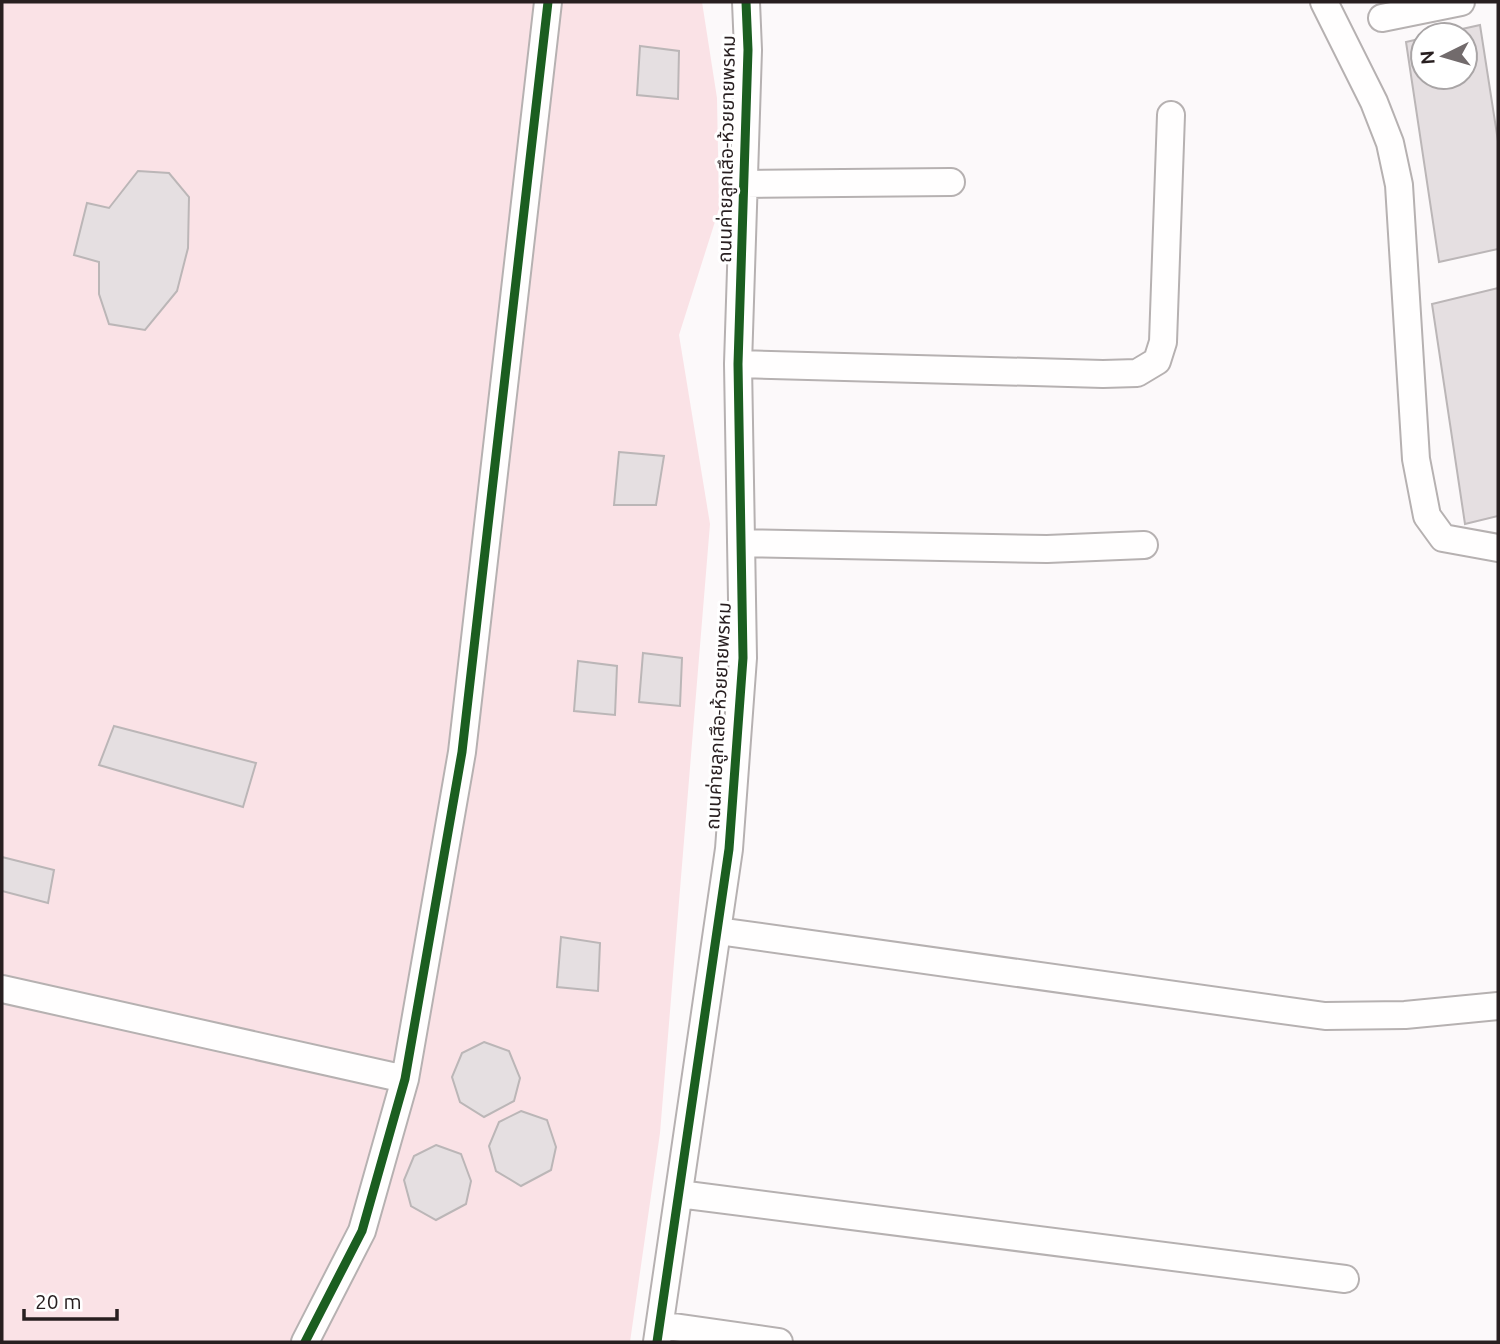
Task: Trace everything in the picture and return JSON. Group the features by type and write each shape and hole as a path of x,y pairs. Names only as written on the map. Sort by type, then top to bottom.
{"street":[{"path":"305,1342 362,1231 405,1079 462,752 548,2"},
{"name":"ถนนค่ายลูกเสึอ-ห้วยยายพรหม","path":"658,1334 729,849 743,658 738,364 748,50 746,2"},
{"path":"1324,2 1374,102 1390,143 1399,185 1416,459 1427,516 1443,538 1498,548"},
{"path":"1382,18 1461,2"},
{"path":"738,364 1138,373 1157,361 1163,342 1171,115"},
{"path":"744,184 951,182"},
{"path":"741,543 1047,549 1144,545"},
{"path":"718,931 1325,1016 1405,1015 1498,1006"},
{"path":"2,989 405,1079"},
{"path":"679,1194 1345,1279"},
{"path":"658,1334 779,1342"}],"shaded area":[{"path":"2,2 702,2 717,98 719,209 679,335 710,524 660,1133 630,1342 2,1342"}],"building":[{"path":"1479,25 1498,141 1498,249 1439,262 1413,91 1479,91"},
{"path":"1409,41 1409,62 1406,42"},
{"path":"640,46 679,51 678,99 637,95"},
{"path":"138,171 169,173 189,197 188,248 177,291 145,330 109,324 99,294 99,262 74,255 87,203 109,208"},
{"path":"1498,288 1498,516 1465,524 1432,304"},
{"path":"619,452 664,456 656,505 614,505"},
{"path":"643,653 682,658 680,706 639,702"},
{"path":"578,661 617,666 615,715 574,711"},
{"path":"114,726 256,763 243,807 99,765"},
{"path":"2,857 54,870 48,903 2,891"},
{"path":"561,937 600,943 598,991 557,987"},
{"path":"484,1042 509,1051 520,1078 514,1101 484,1117 460,1102 452,1077 462,1053"},
{"path":"521,1111 547,1120 556,1147 551,1170 521,1186 496,1171 489,1146 499,1122"},
{"path":"436,1145 461,1154 471,1181 466,1204 436,1220 411,1206 404,1180 414,1156"}],"cycle path":[{"path":"305,1342 362,1231 405,1079 462,752 548,2"},
{"path":"657,1342 729,849 743,658 738,364 748,50 746,2"}]}
